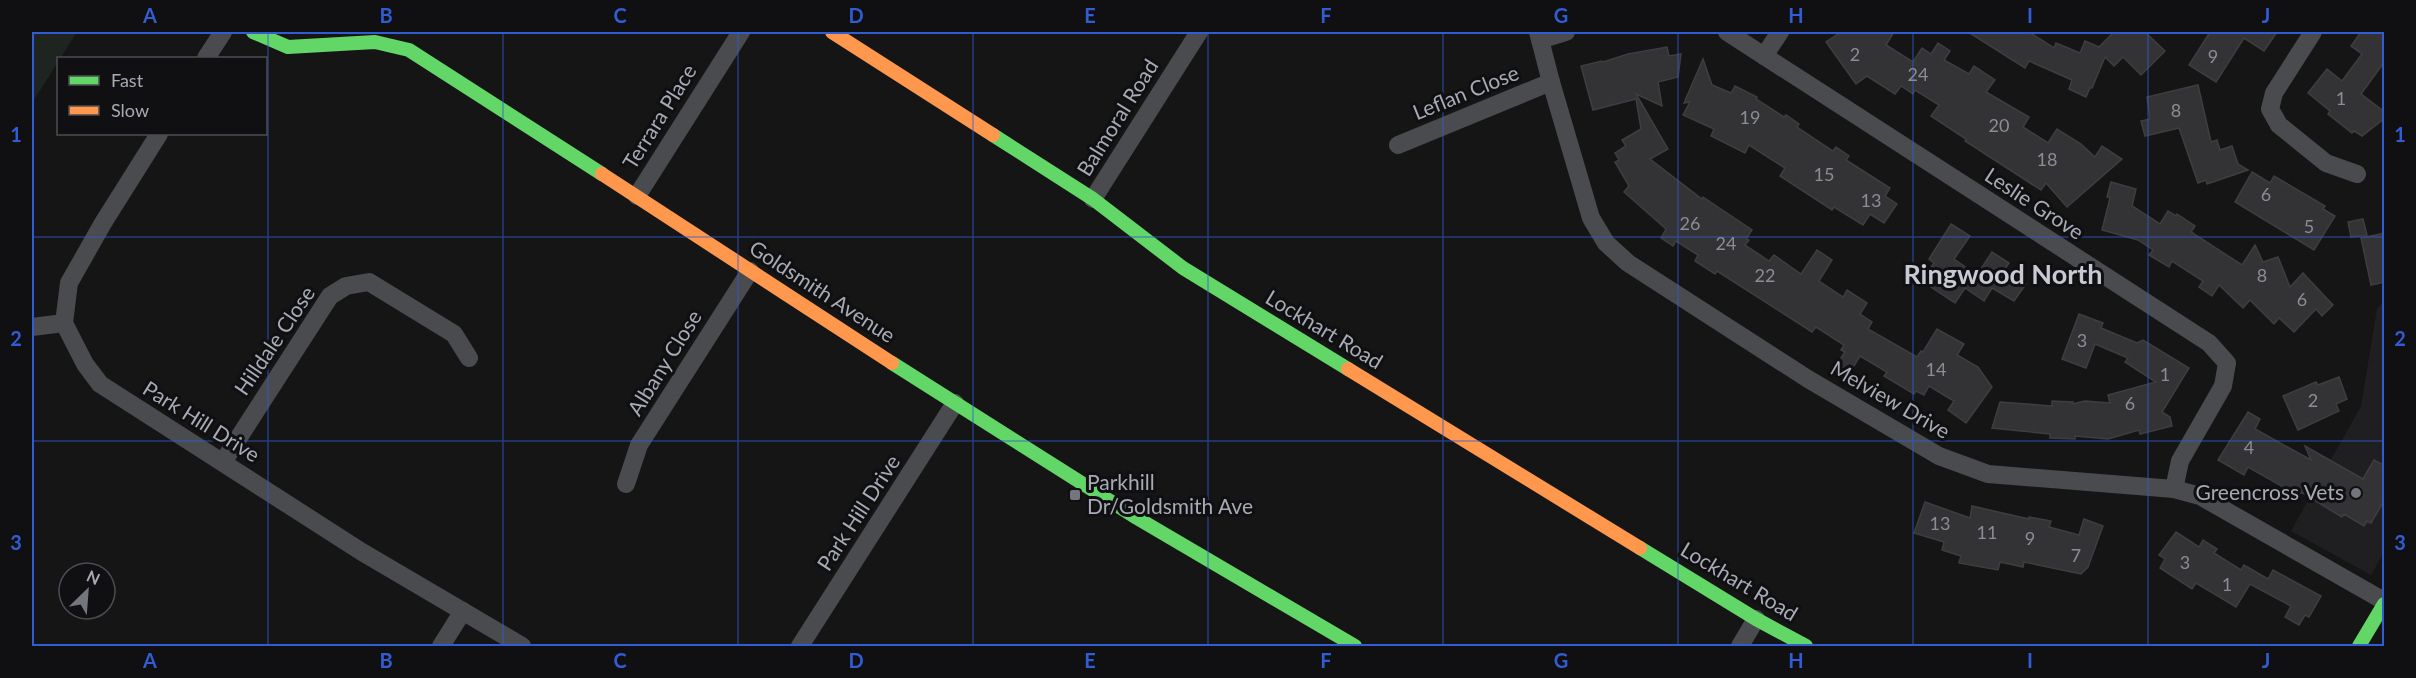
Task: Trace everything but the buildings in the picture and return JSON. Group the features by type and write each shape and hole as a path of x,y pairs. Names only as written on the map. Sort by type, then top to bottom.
{"street":[{"path":"207,57 223,32"},
{"name":"Goldsmith Avenue","path":"253,32 288,48 375,42 409,50 956,403 1137,517 1355,646"},
{"name":"Terrara Place","path":"637,196 741,32"},
{"name":"Lockhart Road","path":"832,32 1093,199 1183,268 1756,619 1806,646"},
{"name":"Balmoral Road","path":"1093,199 1199,32"},
{"path":"1539,36 1566,32"},
{"name":"Leslie Grove","path":"1727,32 2209,343 2227,363 2223,386 2180,461 2175,489"},
{"path":"1764,56 1780,32"},
{"path":"2313,32 2274,93 2270,109 2279,125 2326,163 2357,174"},
{"name":"Melview Drive","path":"1539,36 1591,218 1606,243 1628,263 1690,305 1808,379 1939,456 1988,474 2175,489 2200,496 2385,602"},
{"name":"Leflan Close","path":"1398,145 1551,82"},
{"path":"32,327 64,323 69,282 158,135"},
{"name":"Albany Close","path":"626,484 639,445 750,271"},
{"name":"Hilldale Close","path":"223,462 330,296 346,286 369,282 454,334 469,358"},
{"name":"Park Hill Drive","path":"64,323 85,364 100,384 362,552 522,646"},
{"name":"Park Hill Drive","path":"800,646 956,403"},
{"path":"2359,646 2385,602"},
{"path":"441,646 463,611"},
{"path":"1740,646 1756,619"}],"shaded area":[{"path":"32,32 77,32 61,57 57,57 57,64 32,103"},
{"path":"2384,300 2384,552 2371,575 2291,531 2361,406 2377,309"}],"traffic: fast":[{"path":"253,32 288,47 375,42 409,50 602,174"},
{"path":"993,135 1093,199 1183,268 1348,369"},
{"path":"892,363 1137,518 1355,646"},
{"path":"1640,548 1756,619 1806,646"},
{"path":"2359,646 2384,604"}],"traffic: slow":[{"path":"832,32 993,135"},
{"path":"602,174 892,363"},
{"path":"1348,369 1640,548"}],"place":[{"name":"Greencross Vets","path":"2356,493"},
{"name":"Parkhill Dr/Goldsmith Ave","path":"1075,495"}],"district":[{"name":"Ringwood North","path":"2003,275"}]}
